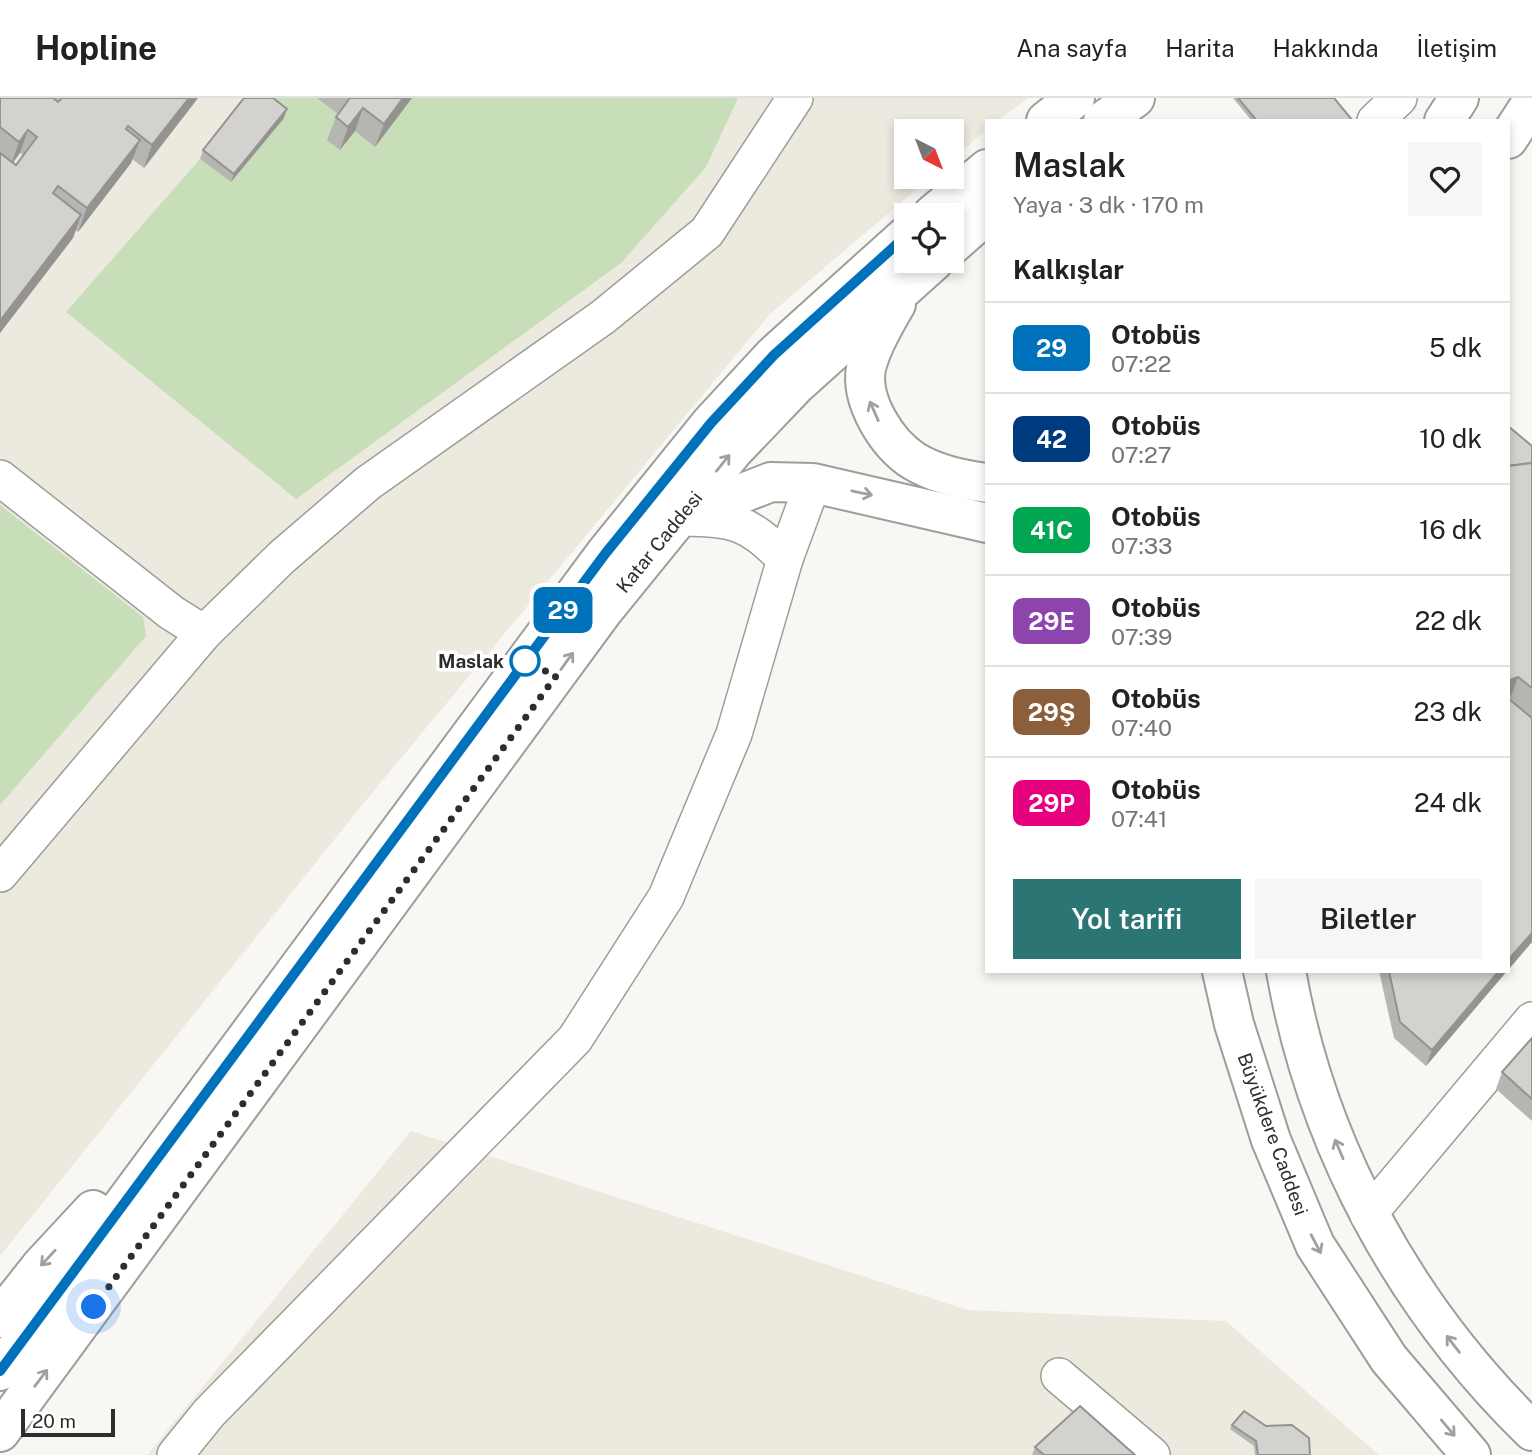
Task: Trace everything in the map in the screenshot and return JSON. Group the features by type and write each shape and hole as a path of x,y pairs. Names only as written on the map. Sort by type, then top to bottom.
{"main road":[{"path":"1049,119 1075,98"},
{"path":"1445,119 1459,98"},
{"path":"1510,136 1532,103"},
{"path":"946,203 985,171"},
{"path":"964,234 985,216"},
{"name":"Katar Caddesi","path":"169,1144 605,554 711,423 774,355 894,247"},
{"path":"921,273 891,313 866,369 868,396 887,436 913,461 944,474 985,482"},
{"name":"Katar Caddesi","path":"0,1432 603,611 733,451 797,384 921,273"},
{"path":"679,518 771,482 813,483 985,523"},
{"name":"Büyükdere Caddesi","path":"1222,973 1234,1024 1271,1140 1315,1245 1389,1359 1471,1455"},
{"path":"1287,973 1326,1121 1368,1215 1432,1316 1466,1361 1532,1431"},
{"path":"0,1318 41,1266 96,1208 169,1144"},
{"path":"0,1371 169,1144"}],"street":[{"path":"0,874 204,633 282,557 368,483 603,317 706,232 794,98"},
{"path":"1377,119 1399,98"},
{"path":"0,478 172,613 204,633"},
{"path":"175,1455 209,1413 575,1039 666,897 734,734 785,559 813,483"},
{"path":"679,518 730,519 759,534 785,559"},
{"path":"1368,1215 1532,1020"},
{"path":"1059,1376 1152,1455"}],"shaded area":[{"path":"0,98 1028,98 1000,119 985,119 985,131 964,149 964,119 894,119 894,189 917,189 900,203 894,203 894,208 770,314 358,810 0,1256"},
{"path":"411,1131 968,1310 1226,1321 1379,1455 147,1455"}],"green space":[{"path":"263,98 317,98 344,118 340,150 355,131 375,146 412,98 738,98 706,167 621,263 296,499 66,312 200,159 231,182"},
{"path":"0,505 143,617 146,636 0,805"}],"building":[{"path":"0,98 53,98 58,102 62,98 189,98 152,145 128,126 126,129 140,140 87,208 58,186 53,193 81,215 0,321 0,153 16,165 37,137 28,130 19,142 0,127"},
{"path":"244,98 273,98 287,109 234,174 203,150"},
{"path":"350,98 403,98 384,124 363,108 348,127 336,117"},
{"path":"1238,98 1334,98 1351,119 1255,119"},
{"path":"1510,428 1532,446 1532,463 1510,466"},
{"path":"1532,463 1532,688 1518,677 1510,680 1510,466"},
{"path":"1510,700 1532,718 1532,933 1510,958"},
{"path":"1389,973 1497,973 1432,1050 1400,1022"},
{"path":"1532,1038 1532,1099 1502,1072"},
{"path":"1080,1406 1135,1455 1044,1455 1035,1447"},
{"path":"1244,1411 1266,1426 1292,1425 1309,1438 1310,1455 1258,1455 1256,1441 1232,1425"}],"bus line":[{"name":"29","path":"0,1371 605,554 711,423 774,355 894,247"}],"place":[{"name":"Maslak","path":"525,661"}],"route":[{"path":"94,1307 556,676 525,661"}]}
